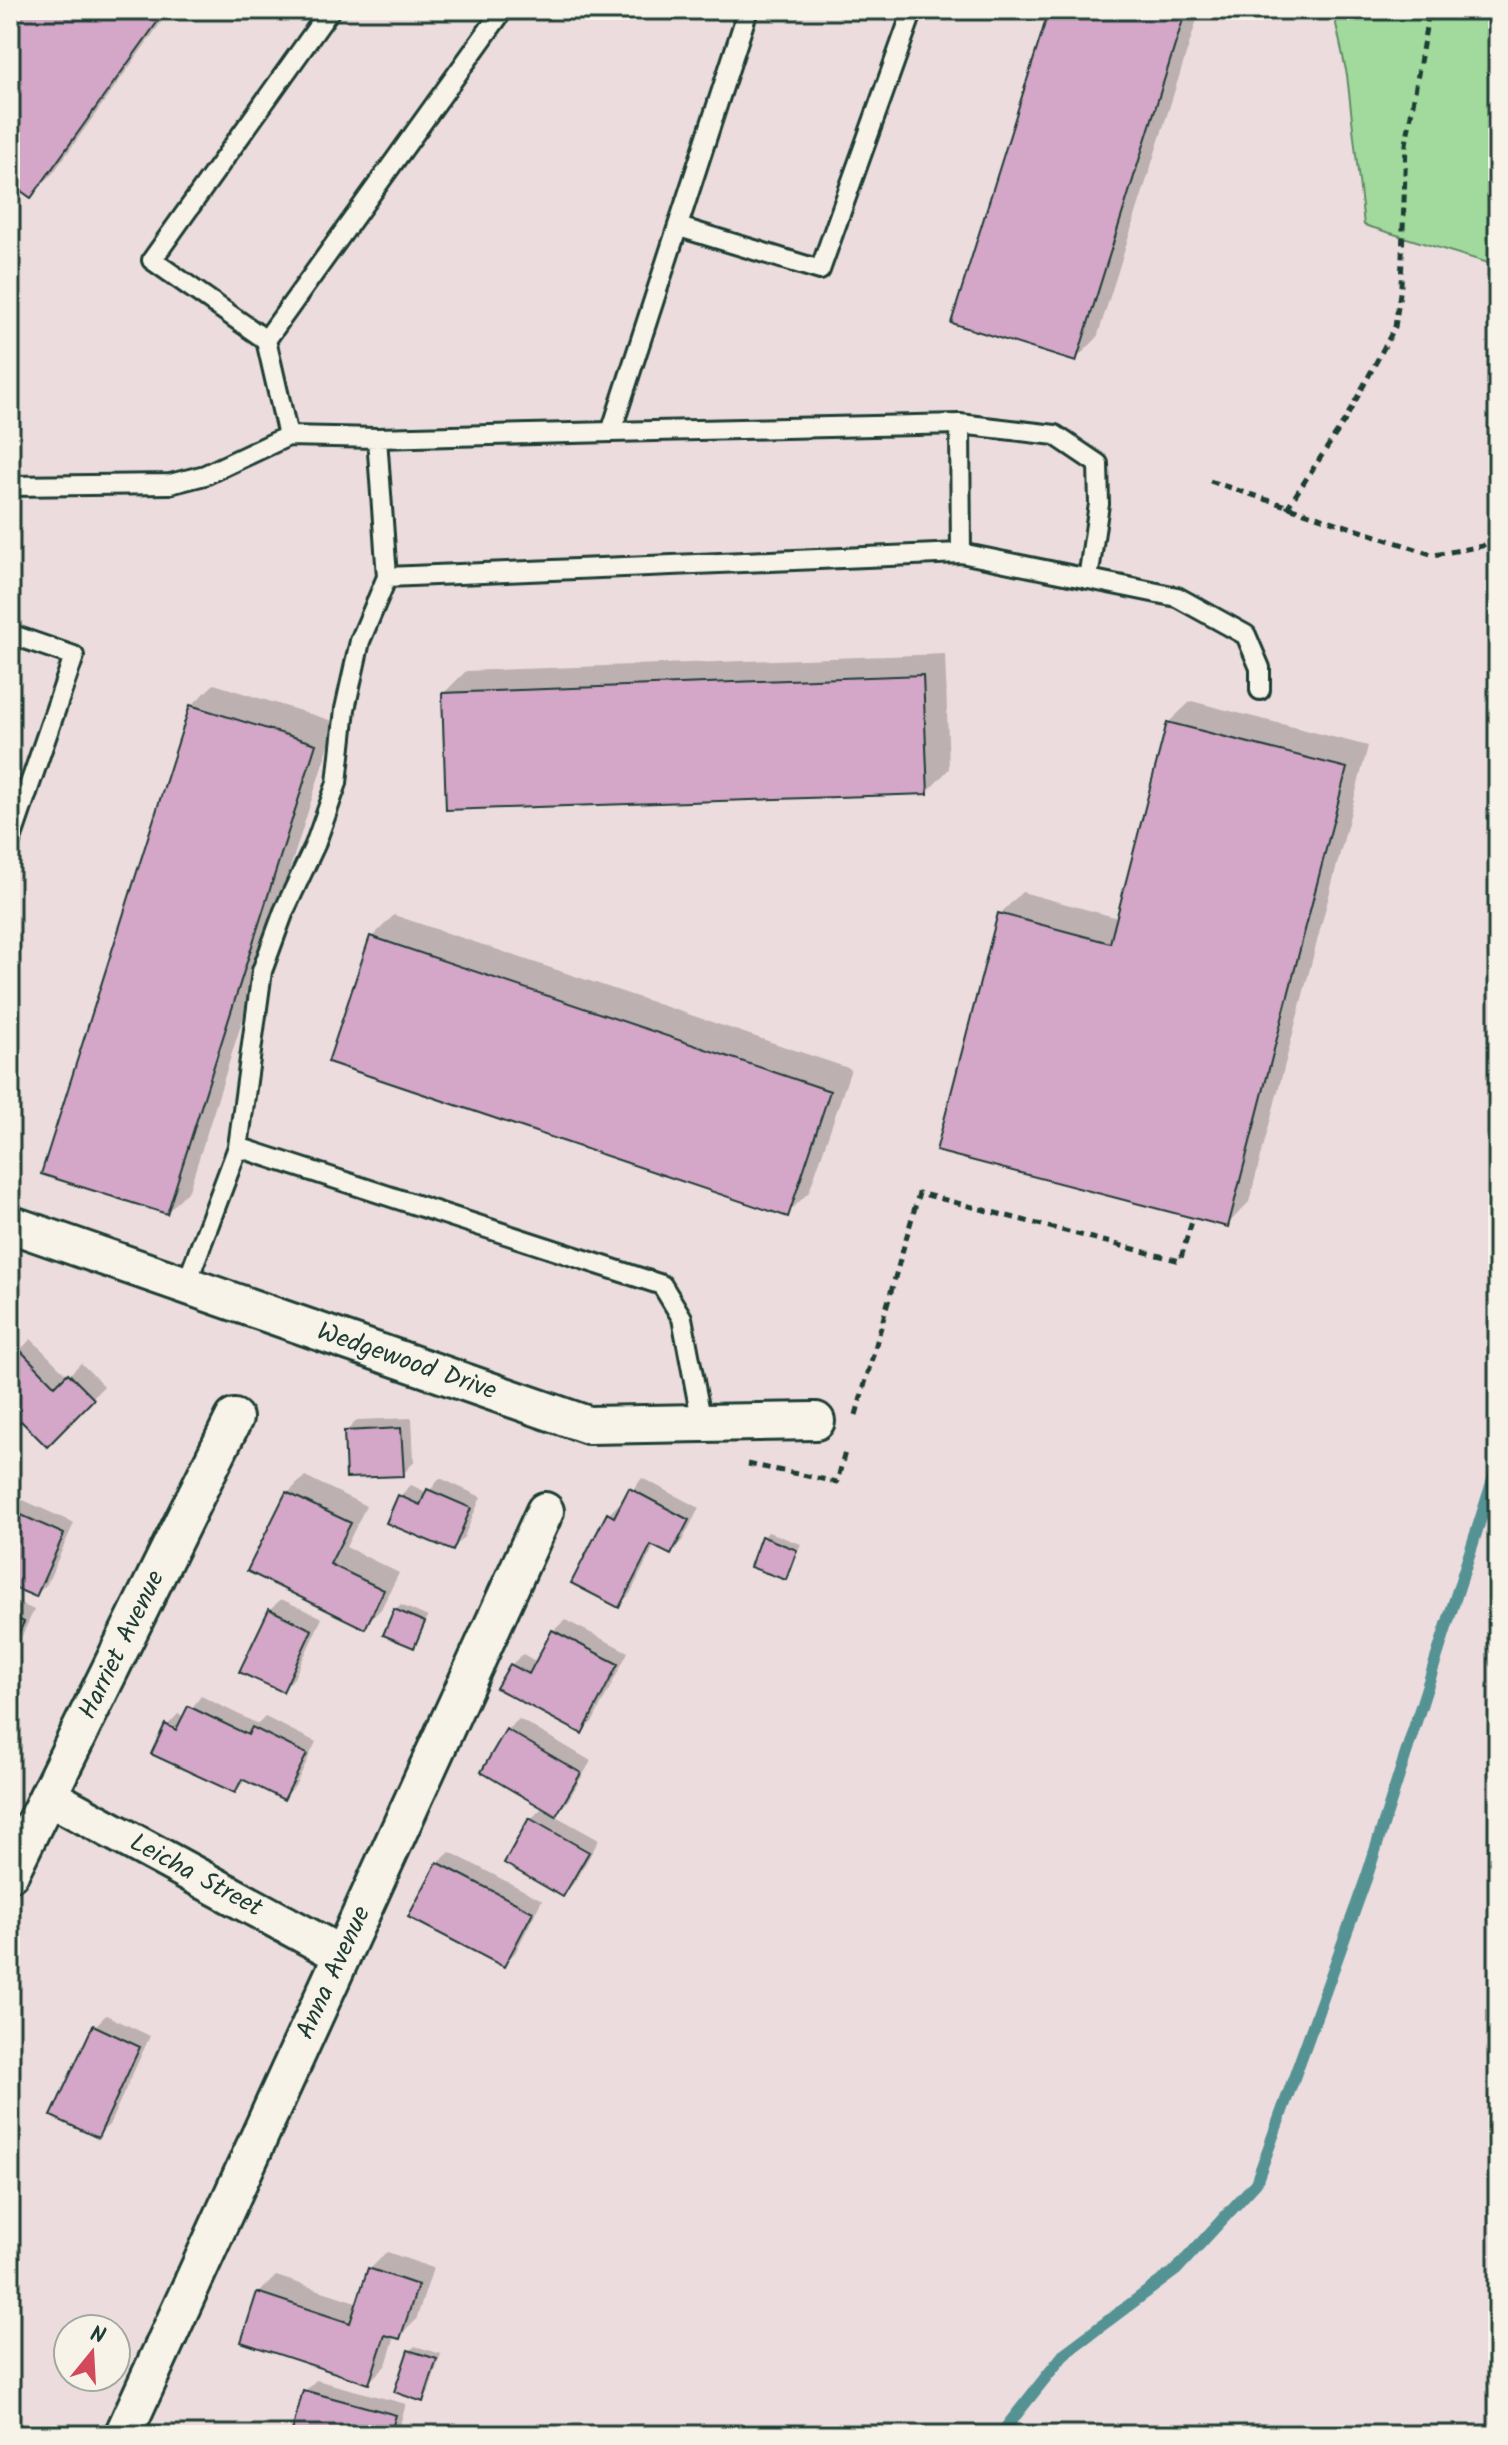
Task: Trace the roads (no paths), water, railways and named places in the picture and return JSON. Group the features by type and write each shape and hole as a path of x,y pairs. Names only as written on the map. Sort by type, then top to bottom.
{"street":[{"name":"Wedgewood Drive","path":"10,1224 588,1425 816,1421"},
{"name":"Harriet Avenue","path":"10,1873 234,1418"},
{"name":"Anna Avenue","path":"123,2435 545,1511"},
{"name":"Leicha Street","path":"48,1796 342,1955"}],"lane":[{"path":"288,436 266,340 152,260 330,10"},
{"path":"266,340 503,10"},
{"path":"611,432 748,10"},
{"path":"679,227 820,270 913,10"},
{"path":"960,424 961,553"},
{"path":"10,486 170,484 205,475 288,436 377,438 960,424 1055,435 1098,464 1099,504 1088,579"},
{"path":"186,1285 238,1147 262,971 284,911 315,845 337,783 345,709 360,641 387,577 377,438"},
{"path":"387,577 961,553 1177,597 1246,635 1260,668 1260,690"},
{"path":"10,634 74,656 10,842"},
{"path":"238,1147 662,1285 682,1318 702,1423"}],"waterway":[{"path":"1000,2435 1065,2353 1176,2270 1256,2183 1367,1876 1498,1464"}]}
